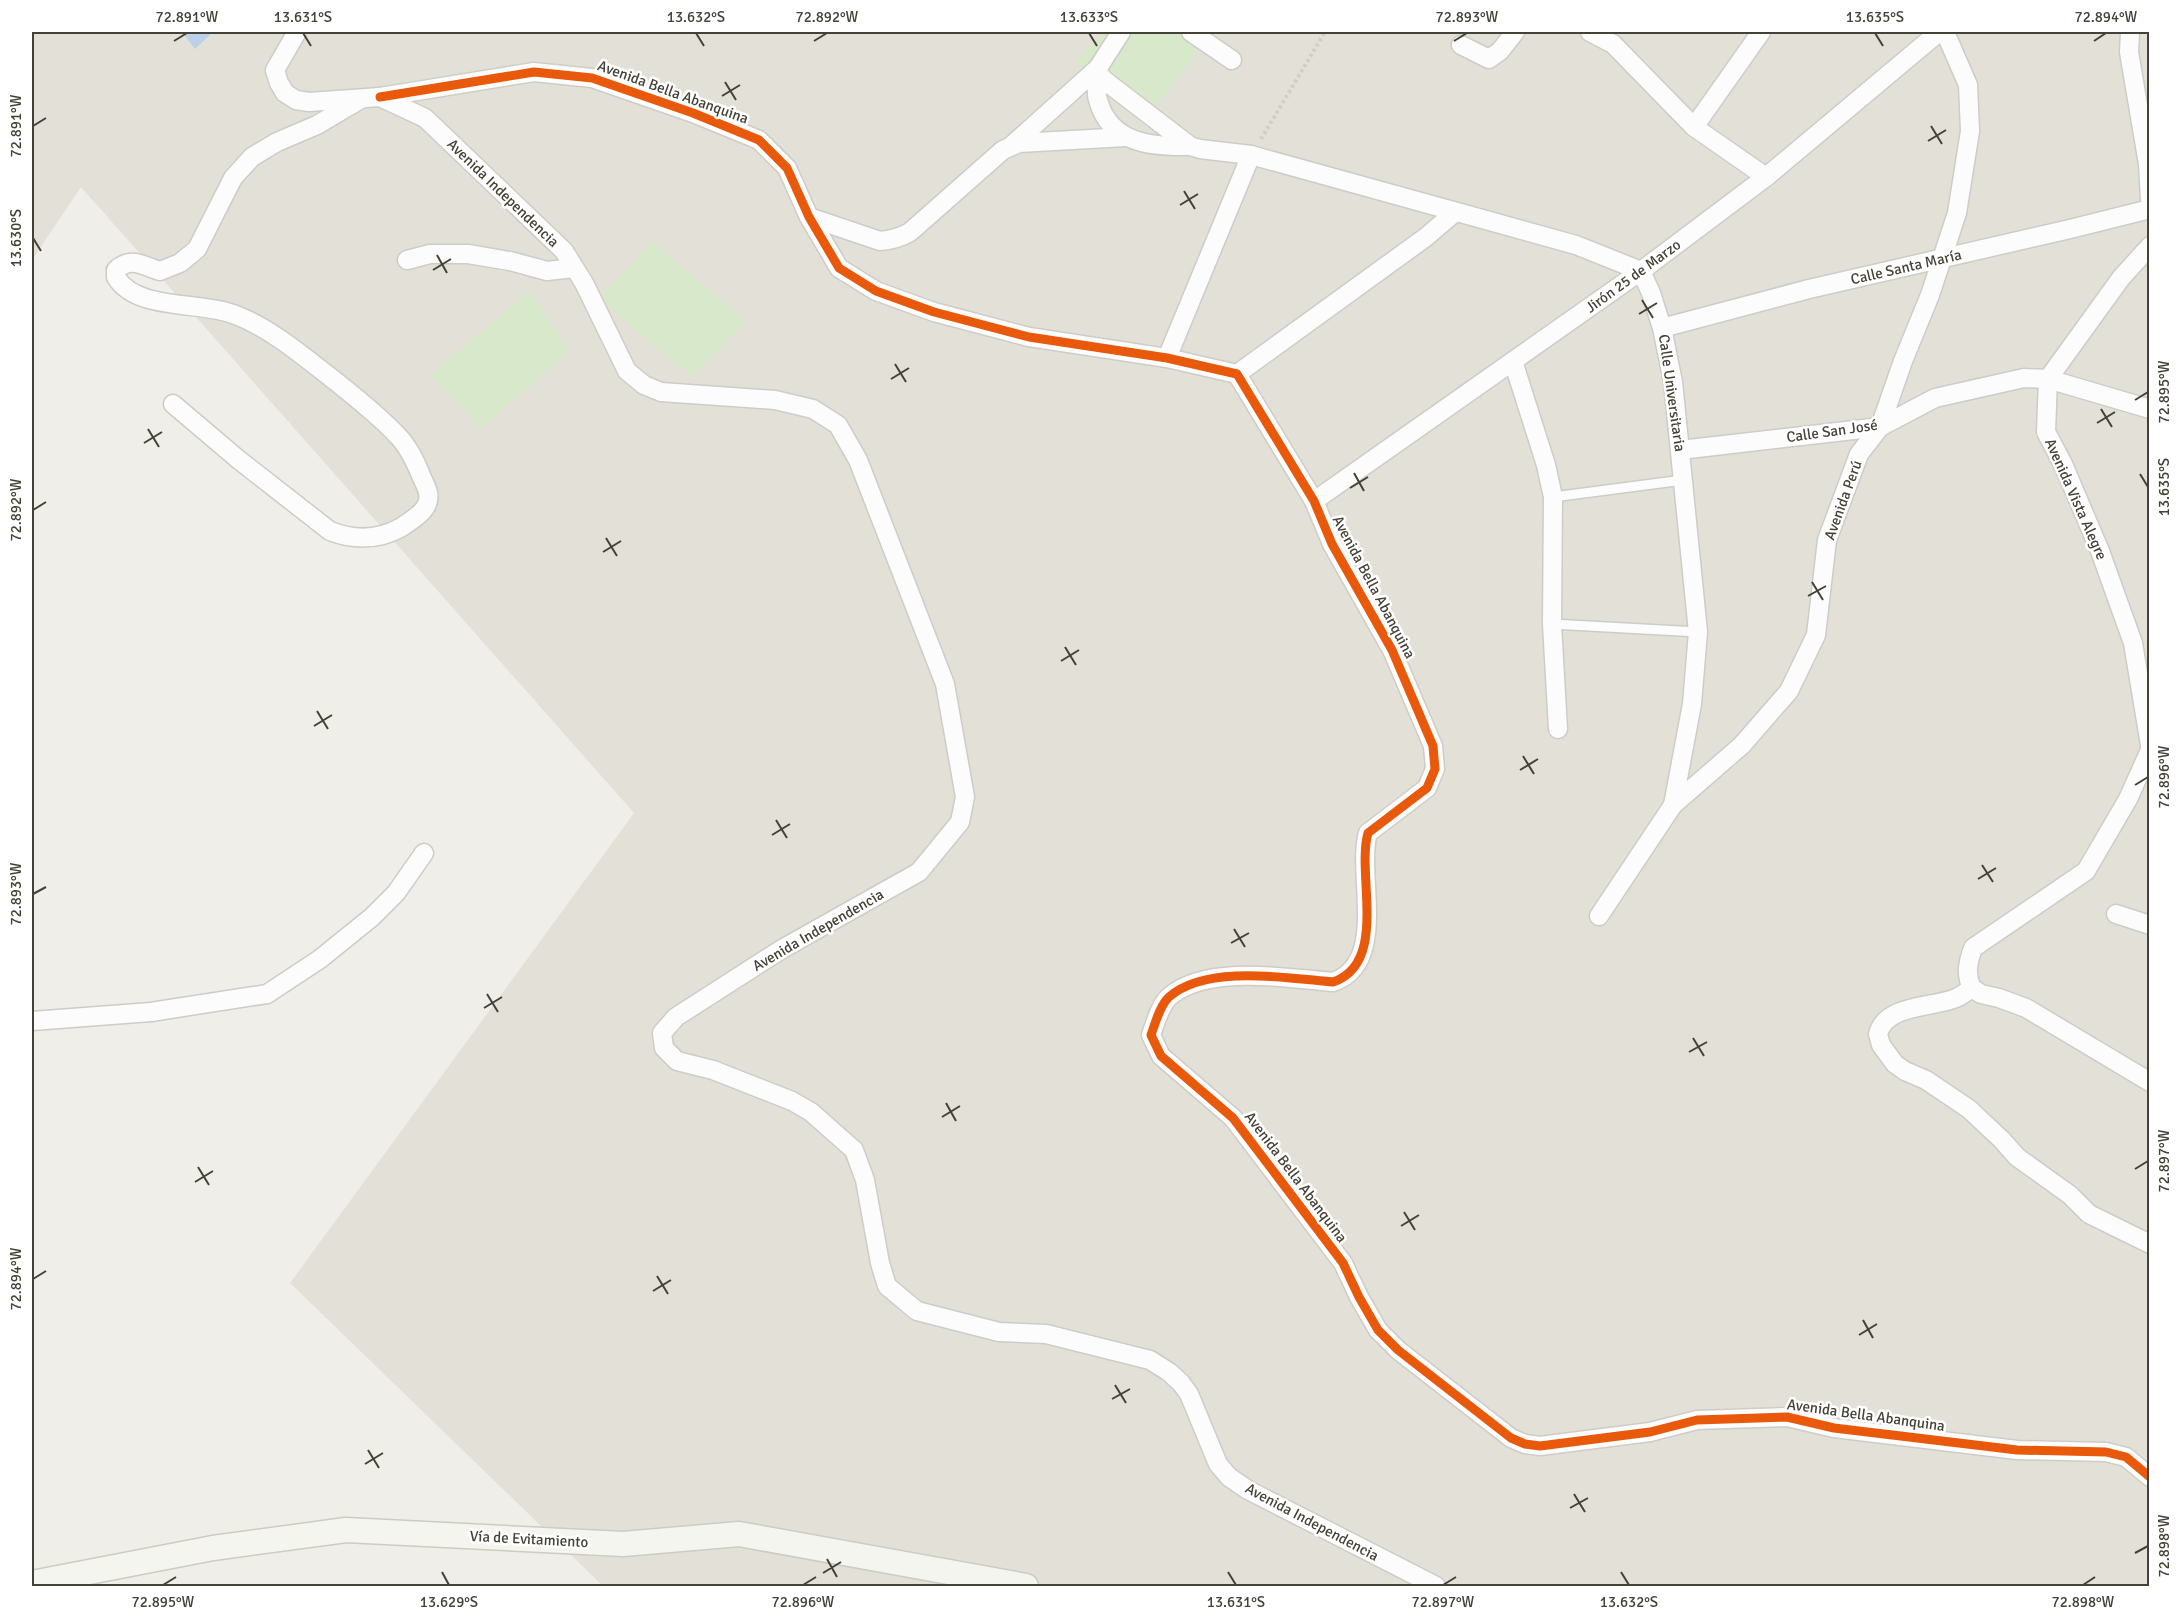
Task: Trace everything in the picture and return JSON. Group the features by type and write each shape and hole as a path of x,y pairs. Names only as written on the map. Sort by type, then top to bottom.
{"main road":[{"name":"Vía de Evitamiento","path":"32,1583 213,1548 346,1530 623,1544 739,1534 1026,1587"}],"street":[{"name":"Avenida Bella Abanquina","path":"297,32 275,70 285,93 296,100 309,102 371,97 534,72 592,78 693,113 759,140 787,168 809,217 839,268 876,291 934,312 1029,337 1167,357 1237,374 1314,501 1332,544 1392,650 1433,746 1435,769 1426,788 1368,832 1365,844 1368,901 1363,952 1353,970 1333,982 1252,976 1211,979 1187,985 1167,998 1152,1035 1161,1056 1233,1118 1343,1263 1378,1330 1407,1358 1511,1438 1526,1444 1540,1446 1650,1432 1697,1420 1787,1417 1834,1428 2017,1450 2106,1452 2126,1458 2150,1477"},
{"path":"1011,146 1098,68 1121,32"},
{"path":"1191,32 1232,60"},
{"path":"1461,45 1489,59 1500,51 1515,32"},
{"path":"1590,32 1617,38 1694,127 1766,177"},
{"path":"1694,127 1761,32"},
{"name":"Jirón 25 de Marzo","path":"1314,501 1641,272 1766,177 1939,32"},
{"name":"Avenida Perú","path":"1599,916 1673,805 1742,745 1789,691 1816,635 1827,540 1859,454 1880,427 1957,213 1970,131 1968,85 1945,32"},
{"path":"2130,32 2129,52 2145,120 2150,200"},
{"path":"1098,68 1097,99 1112,126 1143,144 1165,147 1190,146 1251,155 1576,245 1641,272"},
{"path":"1098,68 1098,74 1104,80 1190,146"},
{"name":"Avenida Independencia","path":"371,97 425,118 564,251 584,282 627,370 644,385 661,392 775,400 813,409 838,425 858,460 945,684 965,797 960,822 919,872 782,949 676,1017 662,1033 664,1048 677,1061 712,1070 792,1101 811,1112 854,1150 865,1180 880,1263 887,1286 917,1311 999,1332 1046,1334 1150,1360 1169,1372 1189,1394 1218,1464 1229,1477 1248,1490 1436,1587"},
{"path":"173,405 320,524 336,533 356,537 384,534 409,523 427,504 429,496 427,487 416,463 398,436 339,384 273,335 254,323 213,308 191,304 170,304 147,299 127,288 116,277 116,270 128,262 135,262 160,271 180,263 198,249 233,178 252,157 277,142 317,125 371,97"},
{"path":"809,217 880,241 900,238 910,232 1003,150 1011,146 1019,143 1126,136"},
{"path":"1167,357 1251,155"},
{"name":"Calle Santa María","path":"1662,328 1809,289 2070,230 2150,209"},
{"path":"1237,374 1426,237 1454,213"},
{"path":"2048,379 2121,278 2150,246"},
{"path":"407,260 430,254 450,253 486,256 547,271 574,268"},
{"name":"Calle Universitaria","path":"1641,272 1651,293 1662,328 1673,382 1698,632 1692,704 1673,805"},
{"path":"1513,361 1546,465 1553,497 1552,624 1558,729"},
{"name":"Calle San José","path":"1680,450 1880,427 1935,398 2024,378 2048,379 2150,409"},
{"name":"Avenida Vista Alegre","path":"2048,379 2046,432 2063,464 2100,551 2133,643 2150,745"},
{"path":"2150,750 2128,799 2086,871 1973,948 1967,979 1972,988 1981,994 2026,1008 2150,1082"},
{"path":"32,1021 151,1012 267,994 320,959 372,917 396,893 424,853"},
{"path":"2116,915 2150,925"},
{"path":"1972,988 1956,998 1893,1014 1880,1026 1878,1034 1881,1046 1905,1071 1926,1080 1969,1109 2017,1157 2070,1195 2089,1214 2150,1244"}],"lane":[{"path":"1553,497 1683,480"},
{"path":"1552,624 1698,632"}],"path":[{"path":"1251,155 1325,32"}],"shaded area":[{"path":"32,32 2149,32 2149,1586 603,1586 290,1283 634,813 81,187 32,260"}],"green space":[{"path":"1103,32 1212,32 1149,116 1074,63"},
{"path":"652,241 746,321 692,378 599,299"},
{"path":"530,290 569,352 480,429 431,374"}],"water":[{"path":"182,32 213,32 195,49"}],"cycle path":[{"path":"380,97 534,72 592,78 693,113 759,140 787,168 809,217 839,268 876,291 934,312 1029,337 1167,358 1237,374 1314,501 1332,544 1392,650 1433,746 1435,769 1427,788 1368,833 1365,850 1366,937 1360,956 1350,972 1333,982 1271,976 1204,980 1185,987 1166,1000 1151,1035 1161,1056 1233,1118 1343,1263 1378,1330 1398,1350 1511,1438 1525,1444 1540,1446 1650,1432 1697,1420 1787,1417 1834,1428 2017,1450 2106,1452 2126,1457 2150,1477"}]}
